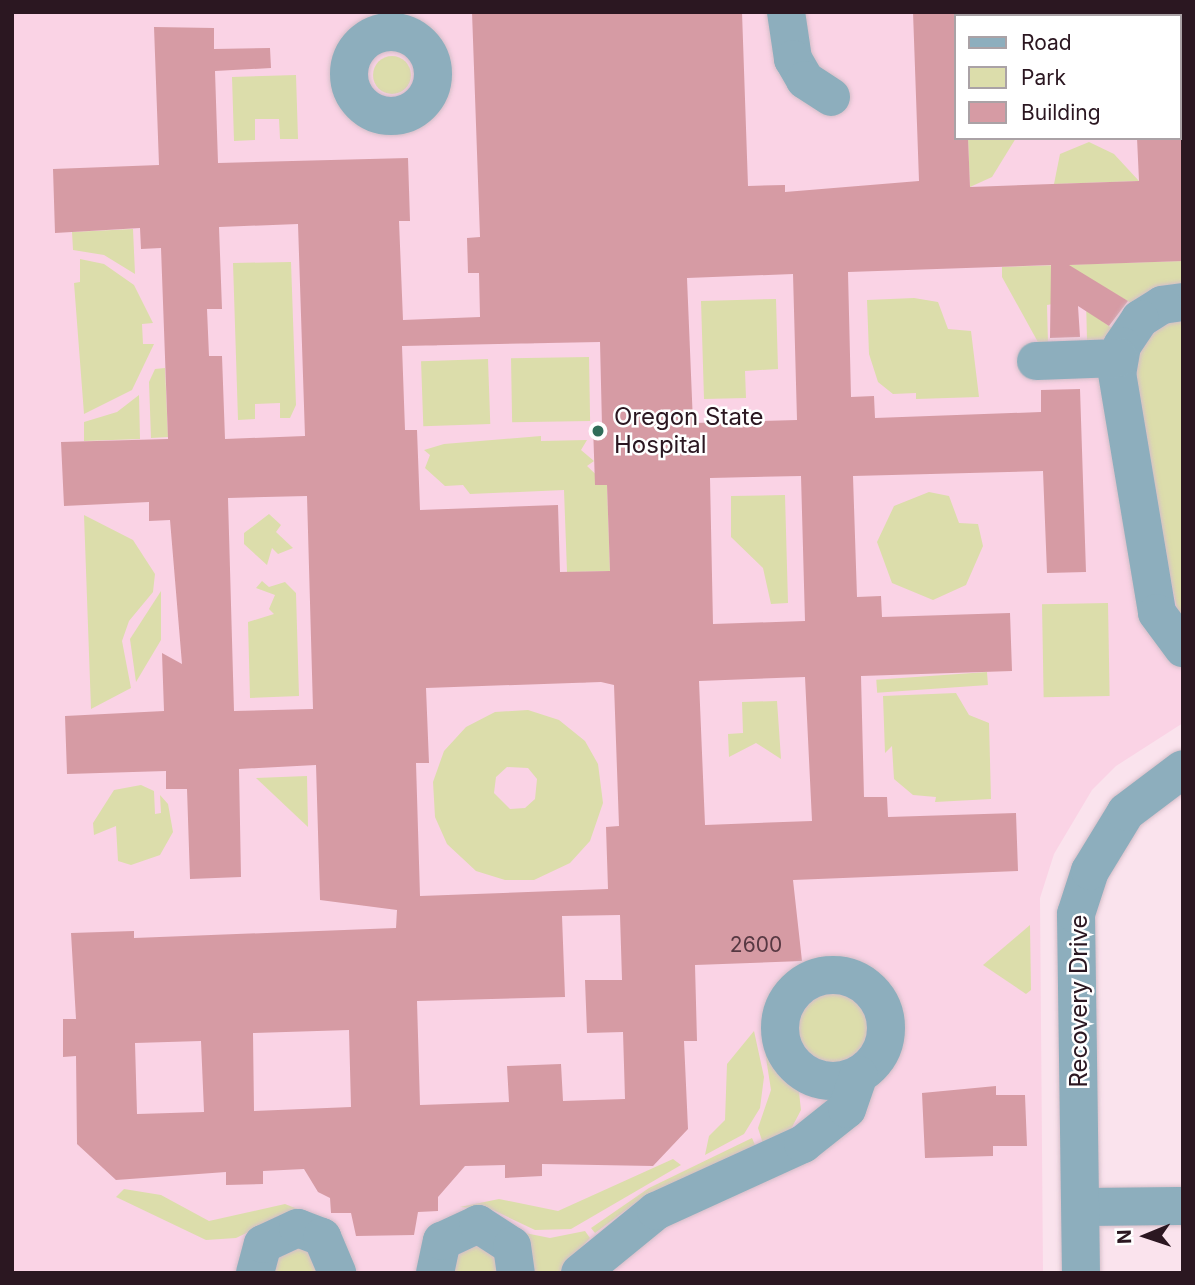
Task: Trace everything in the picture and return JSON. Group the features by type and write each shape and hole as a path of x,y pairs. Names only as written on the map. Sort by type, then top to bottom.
{"street":[{"path":"786,12 793,59 805,80 831,97"},
{"path":"1183,302 1162,304 1140,319 1119,358 1154,598 1164,628 1183,648"},
{"path":"1036,361 1119,358"},
{"name":"Recovery Drive","path":"1081,1273 1076,914 1090,871 1121,821 1183,769"},
{"path":"580,1273 656,1211 803,1144 847,1109 859,1074"},
{"path":"1081,1207 1183,1206"},
{"path":"435,1273 442,1241 478,1224 512,1246 516,1273"},
{"path":"255,1273 263,1244 298,1228 322,1237 337,1273"}],"shaded area":[{"name":"Oregon State Hospital","path":"12,12 1183,12 1183,723 1116,766 1092,790 1054,854 1040,898 1043,1273 12,1273"}],"green space":[{"path":"392,56 405,62 411,75 405,88 392,94 379,88 373,75 379,62"},
{"path":"296,75 298,139 280,139 279,119 255,119 255,140 234,141 232,77"},
{"path":"968,140 1015,140 992,177 970,187"},
{"path":"1089,142 1114,154 1139,181 1054,184 1060,154"},
{"path":"133,229 135,274 104,255 73,250 72,232"},
{"path":"80,259 104,264 134,285 153,323 142,324 143,344 154,344 132,390 84,414 74,283 80,282"},
{"path":"1183,261 1183,293 1140,308 1112,292 1096,317 1119,333 1113,346 1087,341 1086,298 1047,305 1048,344 1039,344 1002,277 1002,267"},
{"path":"291,262 296,405 290,418 280,418 280,403 255,404 255,419 238,420 233,263"},
{"path":"914,298 938,302 948,329 971,331 979,397 916,399 916,393 893,394 878,382 869,354 867,300"},
{"path":"776,299 778,369 745,371 746,398 704,399 701,301"},
{"path":"1183,310 1183,637 1125,363 1173,311"},
{"path":"589,357 590,421 512,422 511,358"},
{"path":"488,359 490,424 423,426 421,361"},
{"path":"165,368 168,437 151,438 149,382 155,369"},
{"path":"139,395 140,439 84,441 84,422 117,412"},
{"path":"541,436 541,441 587,440 581,450 594,461 587,466 607,485 610,571 567,572 564,490 470,494 463,485 445,486 425,468 430,455 424,450 444,444"},
{"path":"929,492 949,496 959,523 978,524 983,546 966,585 933,600 892,583 877,542 894,506"},
{"path":"785,495 788,603 771,604 763,568 731,537 731,496"},
{"path":"269,514 281,525 276,532 293,548 278,554 272,548 267,565 244,544 244,533"},
{"path":"84,515 133,540 155,574 153,592 129,621 122,641 131,688 91,709"},
{"path":"262,581 269,587 285,582 296,593 299,696 250,698 248,622 274,614 269,609 275,595 256,588"},
{"path":"161,591 161,640 136,682 130,639"},
{"path":"1108,603 1110,696 1044,697 1042,604"},
{"path":"987,672 988,685 877,693 876,680"},
{"path":"956,693 969,715 989,723 991,799 935,802 936,797 913,795 894,779 892,746 885,753 883,696"},
{"path":"777,701 781,759 756,743 729,757 728,734 743,733 742,702"},
{"path":"528,710 559,720 585,741 598,764 603,803 590,841 570,863 534,880 505,880 476,871 447,844 435,817 433,782 444,751 466,727 495,712","holes":["507,767 528,768 537,779 535,799 525,808 510,809 494,793 496,777"]},
{"path":"307,776 308,827 256,778"},
{"path":"141,785 154,791 155,814 161,813 160,795 168,804 173,832 160,855 131,865 118,861 116,826 94,835 93,823 114,790"},
{"path":"1030,925 1031,990 1026,994 983,965"},
{"path":"832,990 846,993 859,1001 867,1014 870,1028 867,1042 859,1055 846,1063 832,1066 818,1063 805,1055 797,1042 794,1028 797,1014 805,1001 818,993"},
{"path":"754,1031 764,1077 760,1108 744,1134 705,1155 709,1136 725,1120 727,1064"},
{"path":"768,1031 775,1060 799,1092 801,1110 790,1131 763,1144 758,1128 771,1090 762,1032"},
{"path":"752,1138 756,1147 646,1195 595,1233 591,1228 649,1188"},
{"path":"673,1159 681,1165 571,1229 535,1230 493,1210 460,1207 499,1199 558,1211"},
{"path":"124,1189 161,1195 209,1221 285,1204 328,1221 289,1213 236,1238 206,1240 116,1197"},
{"path":"585,1231 590,1238 559,1273 526,1273 525,1233 550,1238"},
{"path":"486,1236 505,1273 446,1273 446,1257"},
{"path":"298,1239 326,1273 265,1273 271,1252"}],"building":[{"name":"Oregon State Hospital","path":"472,12 742,12 748,186 785,185 785,192 919,181 913,12 955,12 954,140 968,140 970,187 1139,181 1137,140 1183,138 1183,261 1069,265 1128,301 1109,326 1078,306 1080,337 1050,338 1051,265 848,272 851,397 874,396 875,418 1041,412 1041,390 1080,389 1086,572 1047,573 1043,471 853,476 857,597 881,596 882,617 1010,613 1012,671 861,676 864,797 887,797 888,817 1016,813 1018,871 793,880 802,961 695,965 697,1041 684,1041 688,1129 653,1166 542,1164 542,1176 505,1178 505,1165 465,1166 438,1197 438,1211 418,1212 414,1235 356,1236 351,1213 331,1213 330,1198 318,1192 304,1169 263,1171 263,1184 226,1185 226,1172 116,1180 77,1144 76,1056 63,1057 63,1019 76,1019 71,933 134,931 134,938 396,928 397,910 320,900 316,765 239,769 241,877 190,879 187,789 166,789 166,771 67,774 65,716 164,711 162,653 182,664 170,520 149,521 149,502 64,506 61,442 168,439 161,248 141,249 140,228 55,233 53,169 159,165 154,27 214,28 214,49 270,48 271,68 215,71 218,163 408,158 410,221 399,221 403,320 480,317 479,273 468,273 467,238 480,237","holes":["298,224 305,436 225,439 222,356 209,356 207,309 222,309 219,227","793,274 797,420 693,423 687,278","600,342 602,426 593,426 595,485 607,485 610,571 560,572 558,505 420,510 417,430 405,430 402,346","801,476 805,621 713,624 710,478","307,496 313,709 234,711 228,498","805,677 812,821 705,825 699,681","601,682 614,685 619,826 606,827 608,889 420,896 416,763 429,763 426,688","620,915 622,980 585,980 587,1033 623,1032 625,1099 563,1101 561,1064 507,1066 509,1102 420,1105 417,1001 565,997 562,916","349,1030 351,1107 254,1111 253,1033","201,1041 204,1112 137,1114 135,1043"]},
{"path":"996,1086 996,1095 1025,1095 1027,1146 993,1146 993,1156 925,1158 922,1093"}],"place":[{"name":"Oregon State Hospital","path":"598,431"}]}
